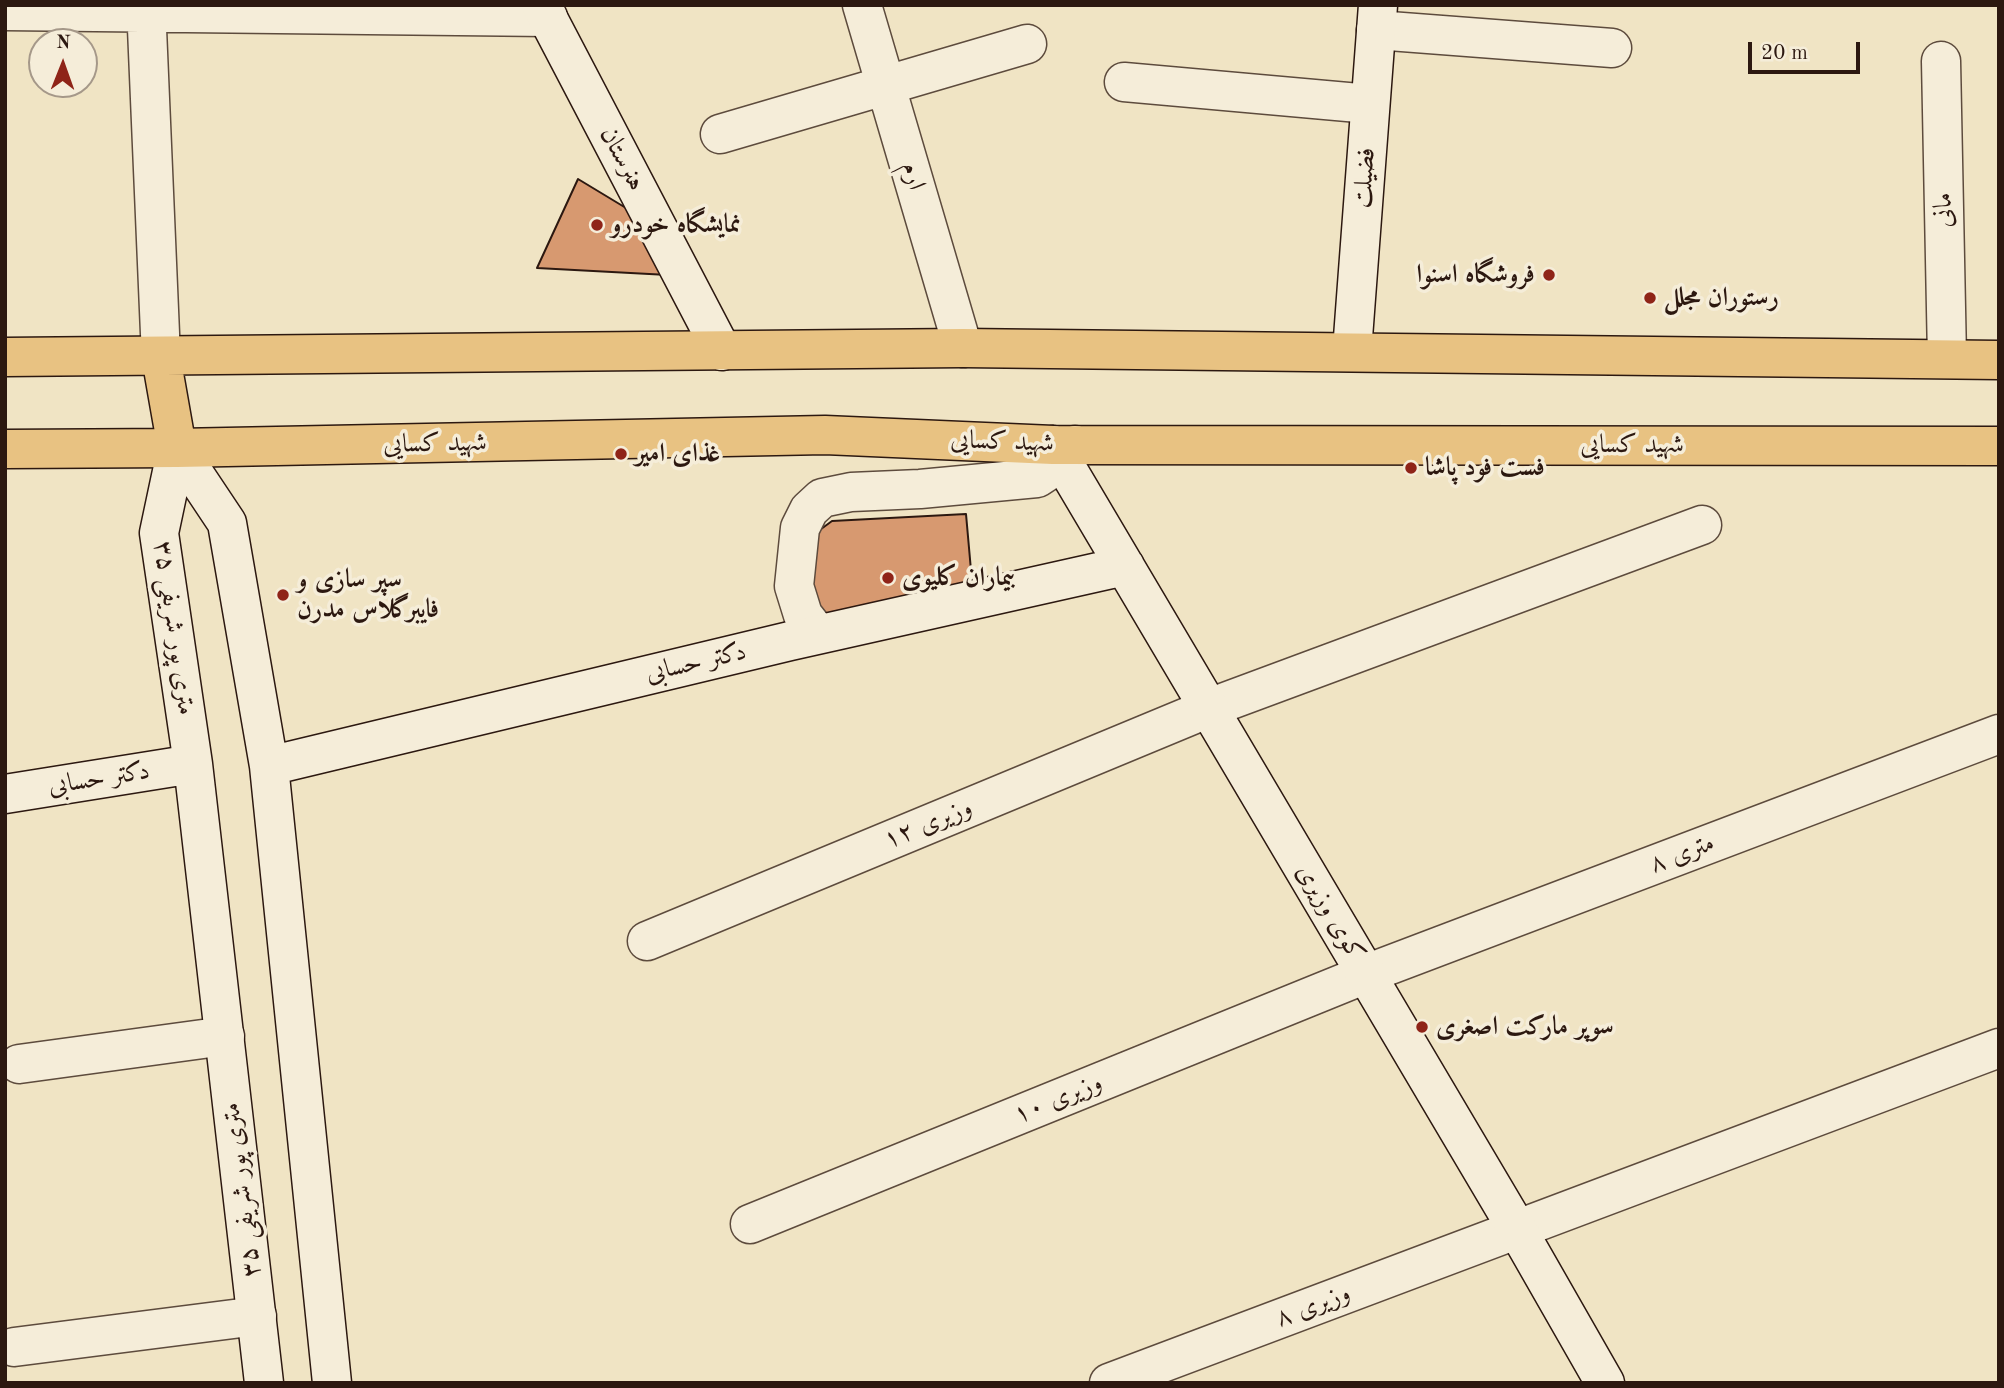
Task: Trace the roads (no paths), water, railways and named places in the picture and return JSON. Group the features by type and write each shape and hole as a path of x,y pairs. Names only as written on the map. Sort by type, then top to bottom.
{"main road":[{"path":"5,357 963,348 1999,360"},
{"path":"161,357 177,448"},
{"name":"شهید کسایی","path":"5,449 825,435 1064,450 1999,446"}],"street":[{"name":"ارم","path":"862,5 963,348"},
{"path":"146,8 161,357"},
{"path":"5,11 146,8 544,11"},
{"name":"هنرستان","path":"544,11 722,351"},
{"path":"1377,18 1612,48"},
{"name":"فضیلت","path":"1352,351 1377,18"},
{"path":"720,134 1027,44"},
{"name":"مانی","path":"1941,61 1947,358"},
{"path":"1124,82 1370,104"},
{"path":"177,448 227,523 269,766 332,1383"},
{"name":"۳۵ متری پور شریفی","path":"177,448 159,533 193,764 264,1383"},
{"path":"818,634 803,615 794,586 800,528 808,510 821,499 851,492 920,489 1037,478 1064,450"},
{"name":"کوی وزیری","path":"1064,450 1125,566 1517,1229 1605,1383"},
{"name":"وزيری ۱۲","path":"647,941 1209,708 1702,525"},
{"name":"دکتر حسابی","path":"269,766 818,634 1125,566"},
{"name":"متری ۸","path":"1366,974 1999,734"},
{"name":"دکتر حسابی","path":"5,794 193,764"},
{"name":"وزیری ۱۰","path":"750,1224 1366,974"},
{"path":"19,1064 225,1036"},
{"name":"وزیری ۸","path":"1109,1383 1999,1048"},
{"path":"14,1347 257,1316"}],"place":[{"name":"نمایشگاه خودرو","path":"597,225"},
{"name":"فروشگاه اسنوا","path":"1549,275"},
{"name":"رستوران مجلل","path":"1650,298"},
{"name":"غذای امیر","path":"621,454"},
{"name":"فست فود پاشا","path":"1411,468"},
{"name":"بیماران کلیوی","path":"888,578"},
{"name":"سپر سازی و فایبرگلاس مدرن","path":"283,595"},
{"name":"سوپر مارکت اصغری","path":"1422,1027"}]}
